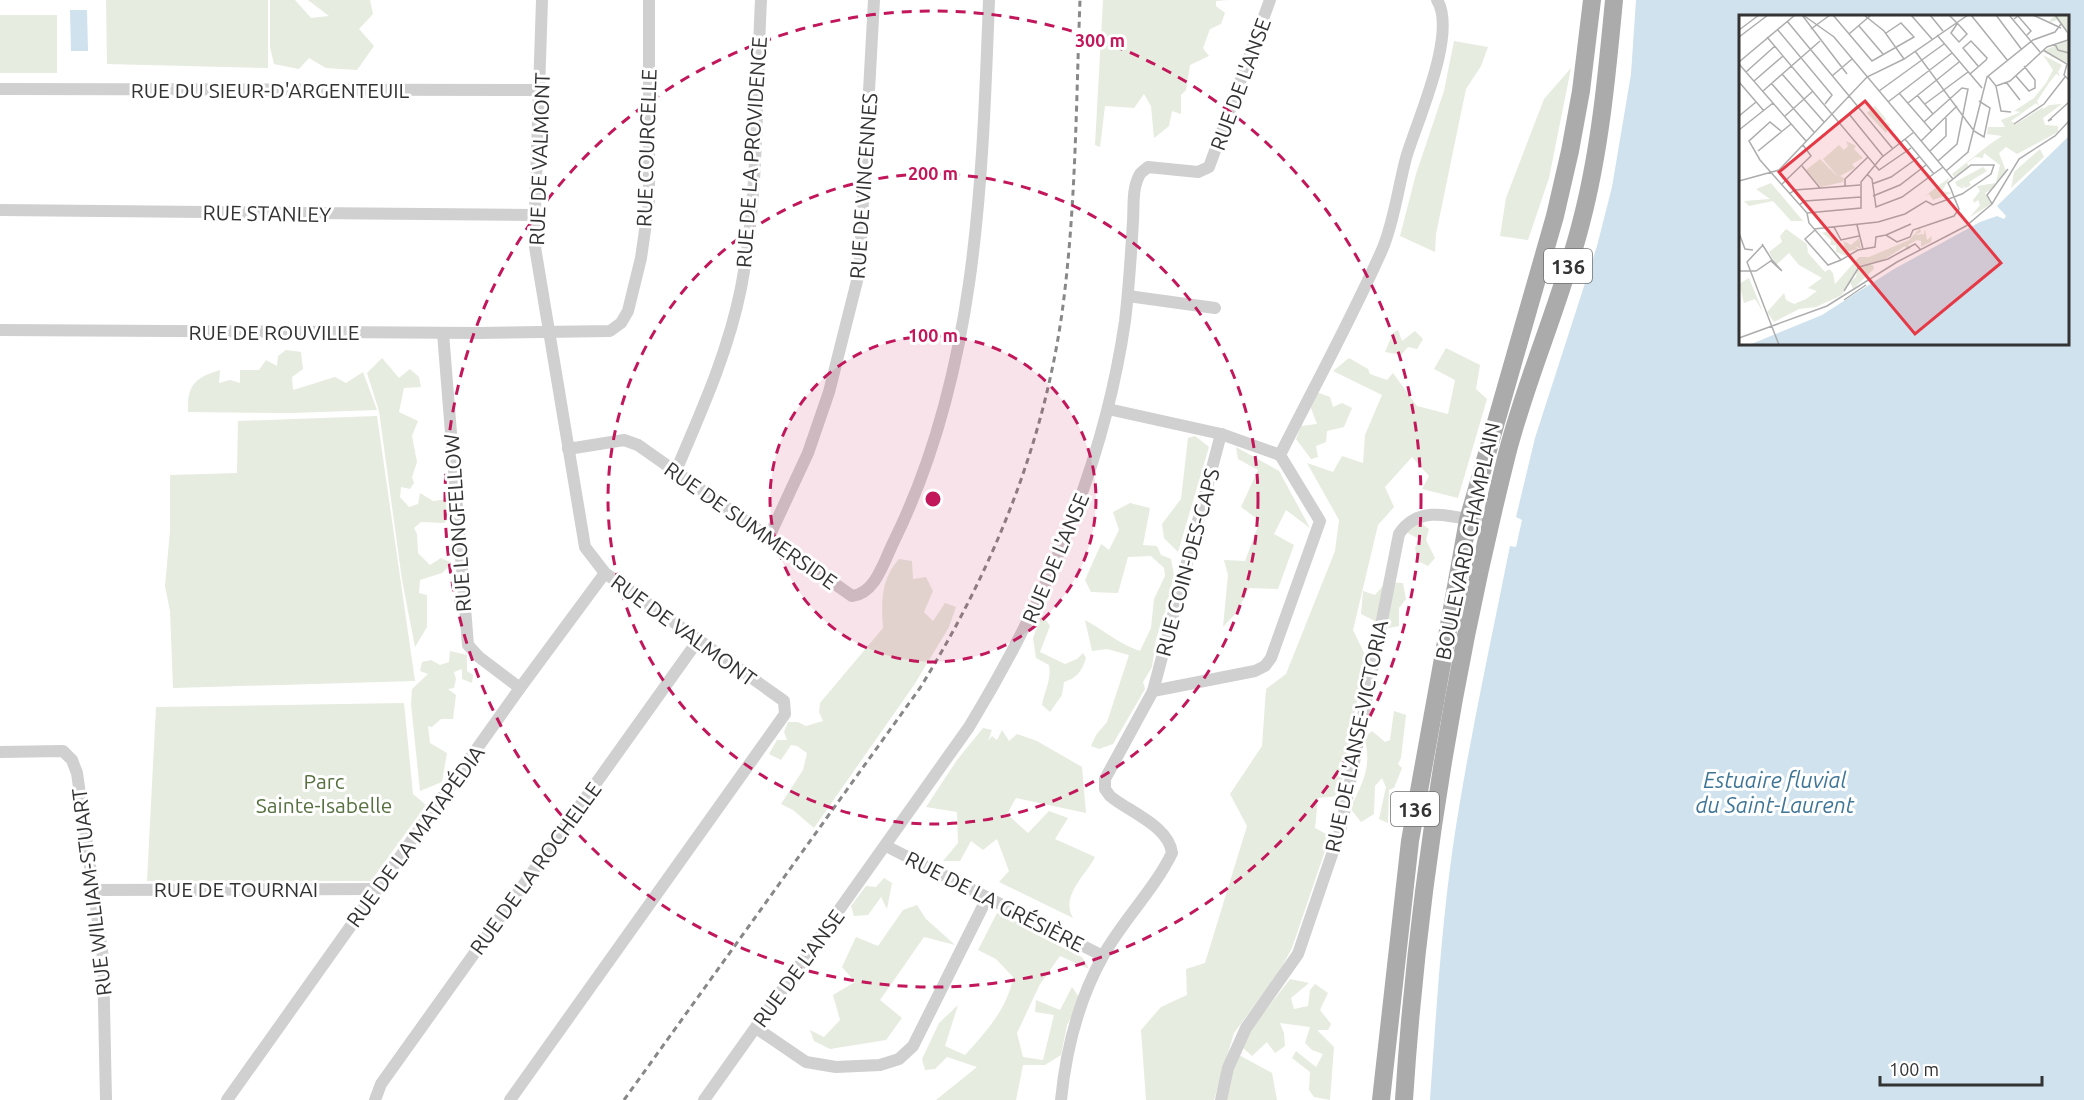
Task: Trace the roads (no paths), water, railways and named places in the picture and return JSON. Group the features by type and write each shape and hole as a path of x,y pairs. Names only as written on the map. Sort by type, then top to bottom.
{"main road":[{"name":"BOULEVARD CHAMPLAIN","path":"1381,1100 1410,841 1468,520 1565,172 1581,91 1592,0"},
{"name":"BOULEVARD CHAMPLAIN","path":"1404,1100 1421,912 1430,841 1490,524 1515,422 1581,222 1606,87 1614,0"}],"street":[{"name":"RUE DE VALMONT","path":"510,1100 785,714 784,701 605,573 585,546 547,330 534,241 533,215 541,90 542,0"},
{"name":"RUE COURCELLE","path":"547,330 610,331 621,324 628,311 641,258 649,202 648,0"},
{"name":"RUE DE LA PROVIDENCE","path":"675,472 717,375 741,288 751,210 761,0"},
{"name":"RUE DE VINCENNES","path":"769,537 808,453 829,392 859,273 874,0"},
{"name":"RUE DE SUMMERSIDE","path":"568,449 624,440 638,445 852,596 864,594 871,586 899,531 929,456 950,388 964,327 976,240 983,162 989,0"},
{"name":"RUE DE L'ANSE","path":"704,1100 969,728 1005,669 1069,531 1108,409 1128,296 1134,193 1139,174 1149,167 1198,172 1209,167 1270,0"},
{"path":"1280,455 1383,248 1407,154 1427,102 1439,57 1442,18 1437,0"},
{"name":"RUE DU SIEUR-D'ARGENTEUIL","path":"0,89 541,90"},
{"name":"RUE STANLEY","path":"0,210 533,215"},
{"path":"1128,296 1215,308"},
{"name":"RUE DE ROUVILLE","path":"0,330 443,333 547,330"},
{"name":"RUE LONGFELLOW","path":"443,333 465,631 468,645 478,657 520,688"},
{"path":"1108,409 1221,434 1280,455 1320,521 1271,658 1265,666 1255,671 1153,691"},
{"name":"RUE COIN-DES-CAPS","path":"1104,956 1172,853 1171,844 1160,831 1120,804 1105,789 1110,768 1153,691 1221,434"},
{"name":"RUE DE L'ANSE-VICTORIA","path":"1221,1100 1228,1068 1246,1028 1298,954 1341,828 1399,534 1407,522 1428,514 1490,524"},
{"name":"RUE DE LA MATAPÉDIA","path":"227,1100 520,688 605,573"},
{"name":"RUE DE LA ROCHELLE","path":"375,1100 381,1084 699,639"},
{"name":"RUE WILLIAM-STUART","path":"0,752 63,752 72,760 77,773 103,958 106,1100"},
{"name":"RUE DE LA GRÉSIÈRE","path":"886,846 1104,956"},
{"name":"RUE DE TOURNAI","path":"94,890 377,889"},
{"path":"756,1028 806,1062 836,1067 880,1065 899,1059 913,1046 987,898"},
{"path":"1061,1100 1073,1028 1084,997 1104,956"}],"water":[{"name":"Estuaire fluvial du Saint-Laurent","path":"1636,0 2084,0 2084,1100 1430,1100 1439,973 1449,878 1459,808 1480,696 1510,546 1516,547 1522,520 1516,517 1535,438 1597,246 1612,187 1631,74"},
{"path":"70,10 87,10 88,51 71,51"}],"railway":[{"path":"624,1100 920,688 969,600 1011,508 1042,412 1062,313 1073,196 1080,0"}],"park label":[{"name":"Parc Sainte-Isabelle","path":"324,793"}]}
